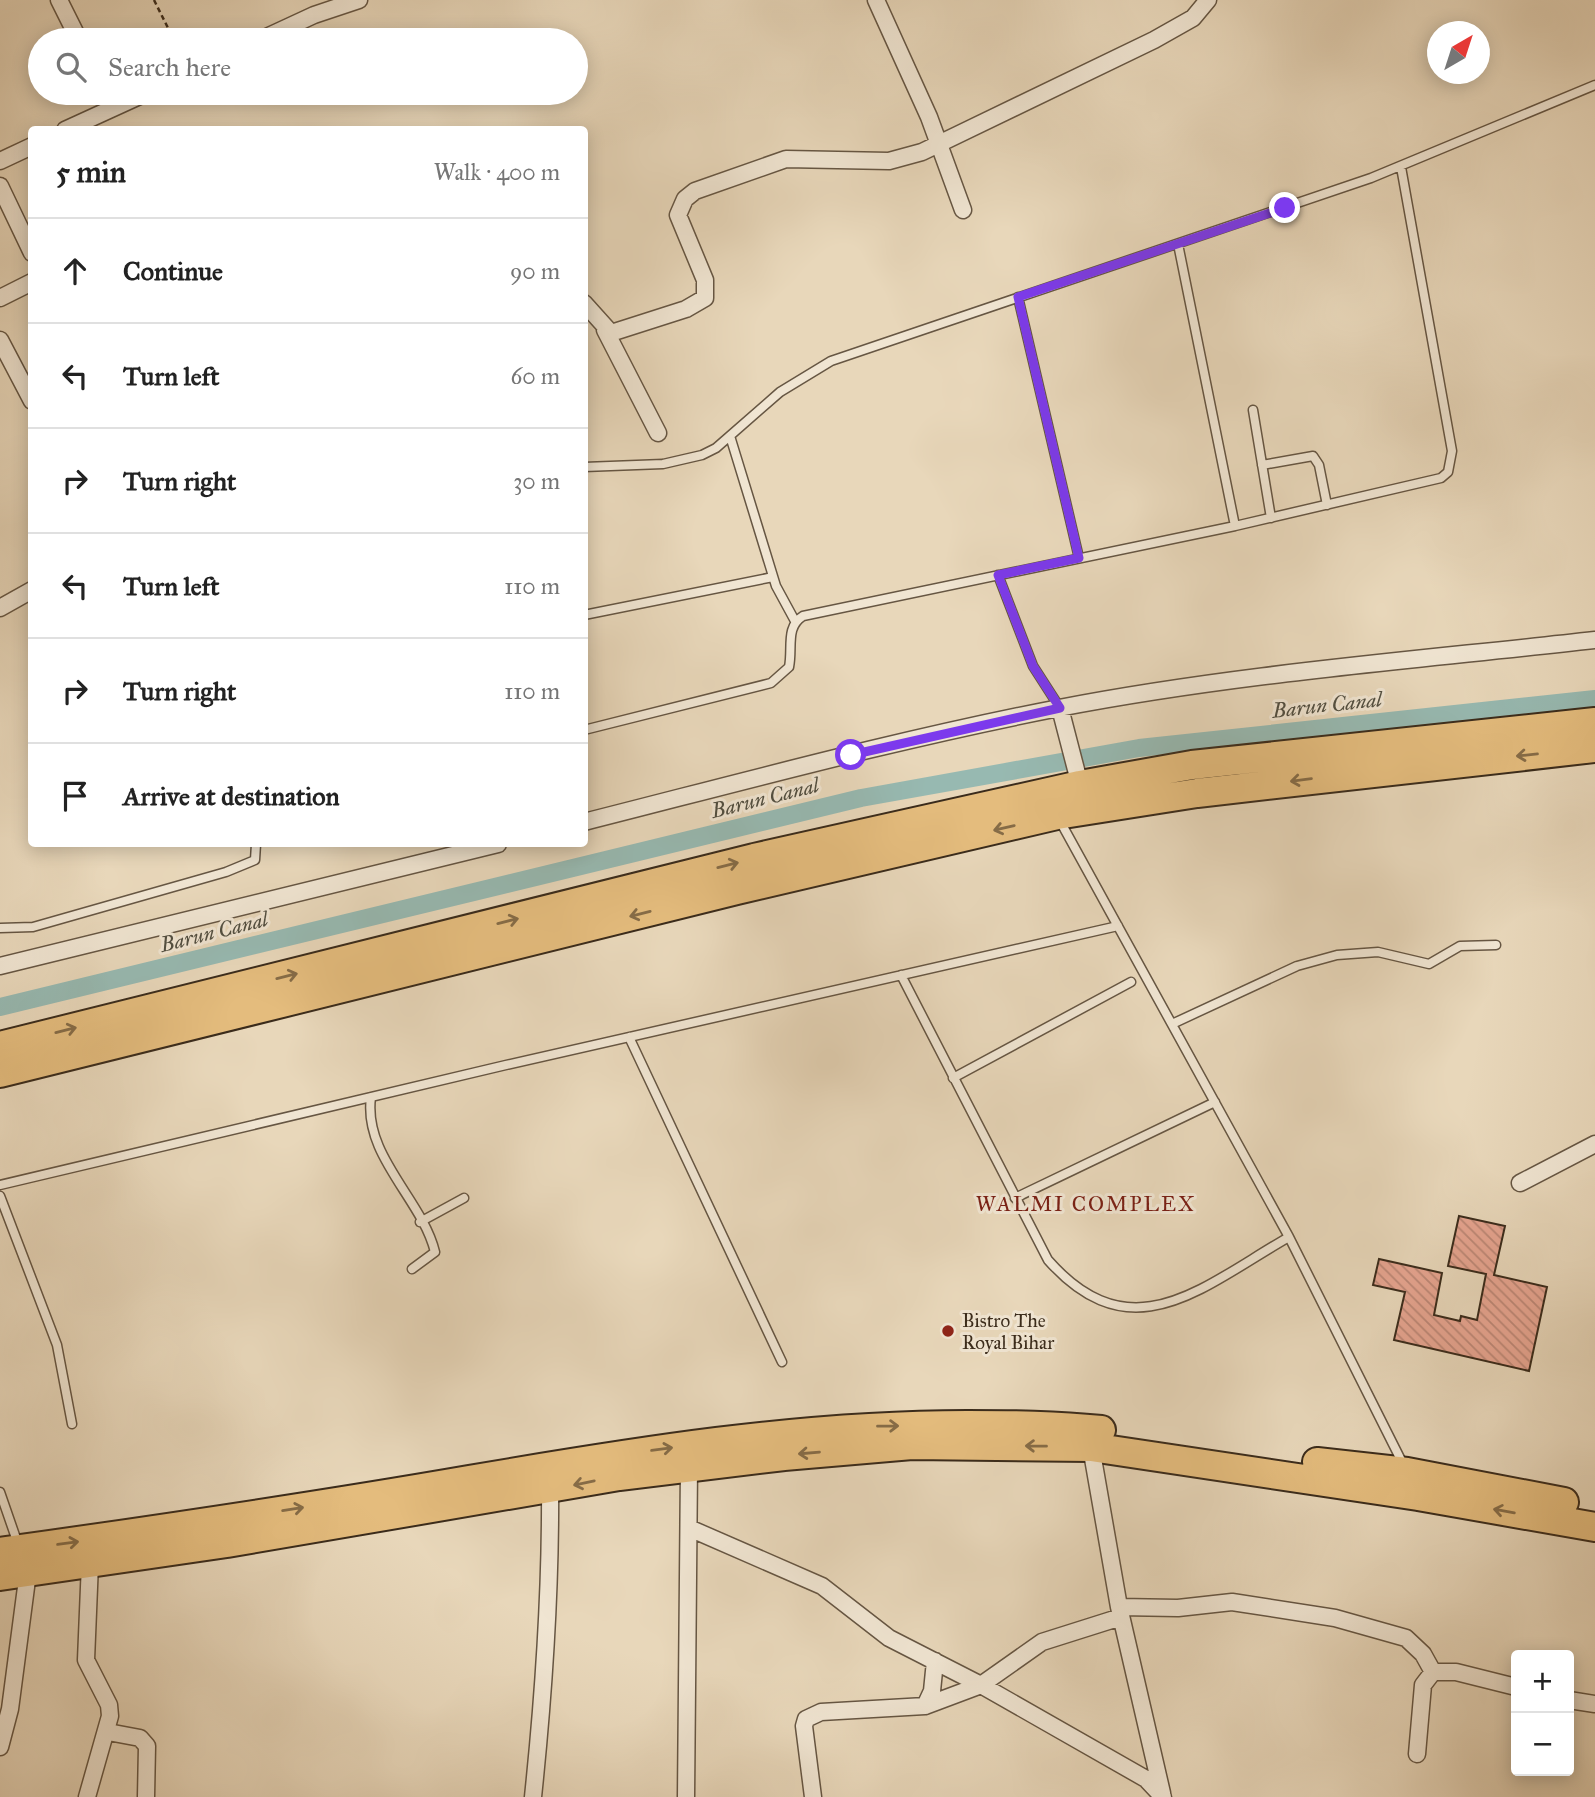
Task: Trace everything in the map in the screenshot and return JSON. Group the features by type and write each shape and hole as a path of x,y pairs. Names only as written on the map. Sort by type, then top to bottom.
{"highway":[{"path":"0,1046 1077,777 1595,722"},
{"path":"0,1073 737,890 1057,815 1280,783 1595,748"},
{"path":"16,1558 90,1563 792,1433 866,1426 1076,1427 1413,1484 1595,1527"},
{"path":"0,1576 16,1558 208,1524 550,1478 619,1476 912,1445 1091,1447 1413,1484 1595,1509"}],"street":[{"path":"59,0 73,28"},
{"path":"286,28 359,0"},
{"path":"876,0 939,146 963,210"},
{"path":"605,330 611,333 637,327 686,309 705,298 705,280 678,215 685,199 695,191 786,159 889,161 939,146 1154,40 1193,18 1208,0"},
{"path":"73,126 118,105"},
{"path":"0,161 28,148"},
{"path":"0,186 28,245"},
{"path":"0,298 28,284"},
{"path":"588,308 605,330 657,433"},
{"path":"0,340 28,393"},
{"path":"0,608 28,592"},
{"path":"588,821 961,728 1063,714 1221,683 1595,640"},
{"path":"1063,714 1077,777"},
{"path":"0,966 486,847"},
{"path":"1520,1183 1595,1144"},
{"path":"1091,1447 1120,1612 1162,1795"},
{"path":"686,1797 689,1467"},
{"path":"533,1797 547,1661 551,1572 550,1478"},
{"path":"689,1528 822,1586 889,1638 981,1685 1146,1779 1162,1795"},
{"path":"0,1747 10,1709 16,1558"},
{"path":"87,1797 108,1732 109,1705 86,1660 90,1563"},
{"path":"813,1797 804,1726 806,1719 821,1712 925,1706 981,1685 1042,1642 1120,1612 1232,1602 1316,1614 1406,1638 1423,1654 1433,1672"},
{"path":"925,1706 932,1691 935,1661"},
{"path":"1433,1672 1456,1672 1511,1686"},
{"path":"1417,1754 1423,1685 1433,1672"},
{"path":"1574,1701 1595,1704"},
{"path":"108,1732 140,1738 147,1746 146,1797"}],"lane":[{"path":"588,467 684,460 702,456 730,436 780,392 815,368 1401,167 1595,85"},
{"path":"588,729 771,683 789,667 791,629 795,621 803,616 1235,526 1432,482 1448,472 1452,451 1401,167"},
{"path":"1178,244 1235,526"},
{"path":"1018,297 1079,558"},
{"path":"1254,410 1270,518"},
{"path":"730,436 773,577 795,621"},
{"path":"1262,465 1313,456 1319,465 1327,505"},
{"path":"998,575 1030,658 1063,714"},
{"path":"588,614 773,577"},
{"path":"1057,815 1289,1237 1413,1484"},
{"path":"0,928 33,927 226,872 255,860 256,847"},
{"path":"0,1185 629,1037 1118,926"},
{"path":"1172,1024 1297,966 1316,960 1378,952 1429,964 1460,946 1496,945"},
{"path":"901,975 1048,1260 1069,1283 1101,1301 1135,1309 1154,1308 1191,1293 1289,1237"},
{"path":"953,1078 1131,982"},
{"path":"629,1037 782,1362"},
{"path":"371,1097 369,1113 379,1146 435,1252 412,1269"},
{"path":"1015,1198 1215,1102"},
{"path":"0,1196 57,1345 72,1424"},
{"path":"420,1222 464,1198"},
{"path":"0,1492 16,1558"}],"path":[{"path":"154,0 168,28"}],"building":[{"path":"1459,1216 1505,1226 1494,1275 1547,1287 1529,1371 1394,1340 1405,1292 1373,1285 1379,1259 1442,1273 1434,1315 1460,1321 1461,1316 1477,1320 1486,1274 1448,1266"}],"waterway":[{"name":"Barun Canal","path":"0,1007 861,798 1139,748 1595,699"}],"place":[{"name":"Bistro The Royal Bihar","path":"948,1331"}],"district":[{"name":"WALMI COMPLEX","path":"1086,1204"}],"route":[{"path":"851,755 961,728 1060,708 1026,651 998,575 1079,558 1018,297 1285,208"}]}
